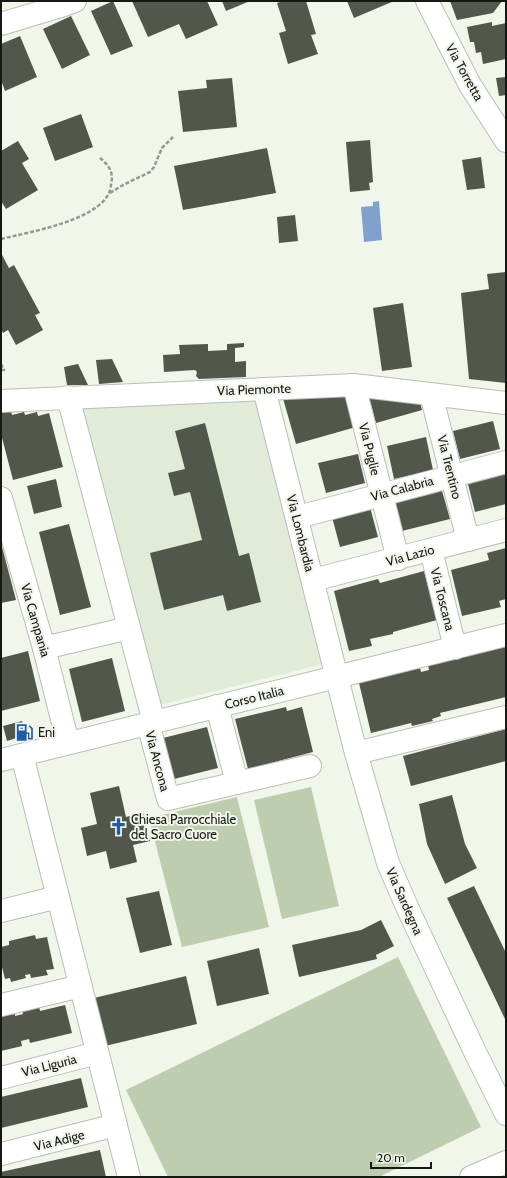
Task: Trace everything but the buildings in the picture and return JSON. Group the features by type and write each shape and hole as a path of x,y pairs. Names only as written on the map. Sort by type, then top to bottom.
{"street":[{"path":"1,24 74,1"},
{"name":"Via Torretta","path":"427,1 470,85 506,141"},
{"name":"Via Piemonte","path":"1,402 68,397 354,385 506,404"},
{"name":"Via Puglie","path":"354,385 398,558"},
{"name":"Via Lombardia","path":"264,389 338,677"},
{"name":"Via Trentino","path":"431,394 468,540"},
{"name":"Via Ancona","path":"68,397 129,628 168,799 237,783"},
{"name":"Via Calabria","path":"298,517 451,475 506,462"},
{"name":"Via Campania","path":"2,506 44,648 68,743"},
{"name":"Via Lazio","path":"313,580 506,530"},
{"name":"Via Toscana","path":"431,550 455,648"},
{"path":"44,648 129,628"},
{"name":"Corso Italia","path":"11,757 506,635"},
{"name":"Via Sardegna","path":"338,677 356,753 388,863 476,1054 506,1114"},
{"path":"218,706 237,783 310,766"},
{"path":"356,753 506,717"},
{"path":"11,757 58,897 129,1177"},
{"path":"1,911 58,897"},
{"path":"1,1006 80,986"},
{"name":"Via Liguria","path":"1,1078 97,1053"},
{"name":"Via Adige","path":"1,1154 116,1125"},
{"path":"471,1177 506,1162"}],"path":[{"path":"1,239 67,223 86,214 100,205 109,193 150,172 154,167 162,148 173,137"},
{"path":"100,158 111,170 112,179 109,193"},
{"path":"1,364 4,370 1,370"}],"shaded area":[{"path":"255,398 323,664 155,706 78,409"}],"green space":[{"path":"311,787 339,906 282,919 254,800"},
{"path":"237,797 269,927 182,947 149,818"},
{"path":"398,957 481,1127 379,1177 168,1177 126,1090"}],"water":[{"path":"379,201 382,240 364,242 361,207 373,206 373,202"}],"place":[{"name":"Eni","path":"25,732"},
{"name":"Chiesa Parrocchiale del Sacro Cuore","path":"118,826"}]}
